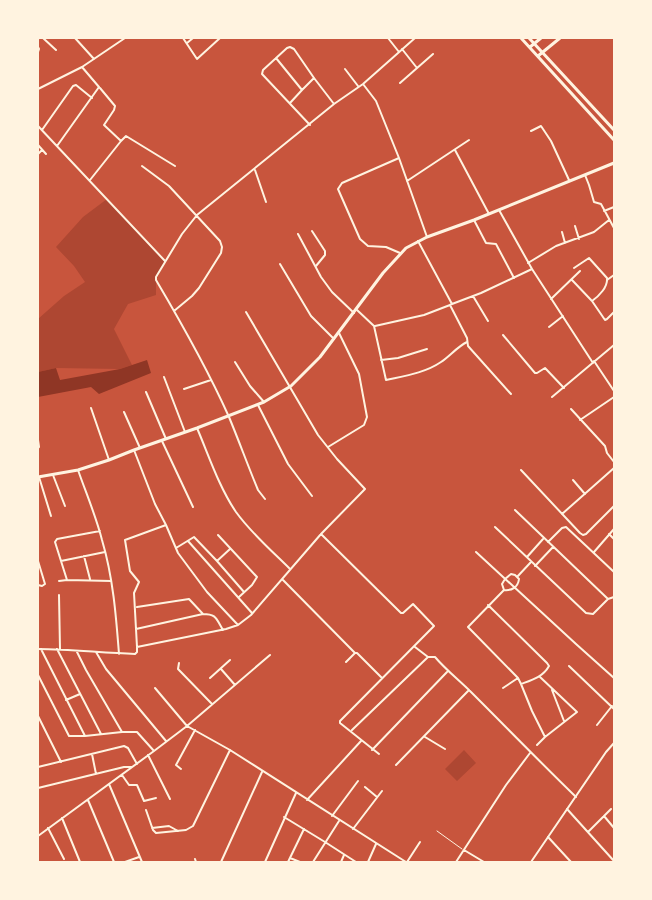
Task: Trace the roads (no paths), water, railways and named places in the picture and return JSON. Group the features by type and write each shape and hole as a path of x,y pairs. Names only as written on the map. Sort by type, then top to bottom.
{"main road":[{"path":"521,38 615,140"},
{"path":"529,38 615,130"},
{"path":"530,47 541,38"},
{"path":"538,56 560,38"},
{"path":"38,477 78,470 109,460 264,402 291,386 320,357 400,253 427,237 615,163"}],"street":[{"path":"40,38 56,50"},
{"path":"75,38 94,59"},
{"path":"38,89 82,67 125,38"},
{"path":"183,38 197,59 220,38"},
{"path":"187,43 193,38"},
{"path":"388,38 399,52"},
{"path":"265,499 258,490 229,417 211,380 156,277 182,234 197,215 334,104 363,84 416,38"},
{"path":"38,47 38,52"},
{"path":"310,125 262,74 263,70 287,48 294,49 334,104"},
{"path":"402,49 418,69"},
{"path":"400,83 433,54"},
{"path":"276,58 302,90"},
{"path":"82,67 115,105 104,124 121,141"},
{"path":"345,69 359,87"},
{"path":"290,103 314,78"},
{"path":"363,84 376,101 427,237"},
{"path":"42,130 73,86 76,85 92,98"},
{"path":"57,146 99,87"},
{"path":"38,126 165,262"},
{"path":"531,131 541,126 551,141 569,181"},
{"path":"89,180 126,136 175,166"},
{"path":"407,180 469,140"},
{"path":"38,145 46,154"},
{"path":"38,154 42,150"},
{"path":"455,150 489,214"},
{"path":"399,158 342,183 338,189 360,239 368,246 386,247 400,253"},
{"path":"142,166 169,186 220,241 222,247 221,253 199,288 174,311"},
{"path":"255,170 266,202"},
{"path":"585,175 595,204 600,203 614,228"},
{"path":"604,211 615,207"},
{"path":"499,210 551,299 615,391"},
{"path":"474,220 486,243 496,244 514,278"},
{"path":"528,263 556,246 594,232 609,220"},
{"path":"575,226 579,238"},
{"path":"312,231 325,251 325,255 316,267"},
{"path":"562,232 565,243"},
{"path":"298,234 332,292 374,326 385,380 432,368 467,341"},
{"path":"418,241 451,304 467,338 468,346 511,394"},
{"path":"574,268 589,258 607,280"},
{"path":"280,264 310,316 334,339"},
{"path":"374,326 424,315 532,269"},
{"path":"551,299 580,271"},
{"path":"592,301 600,295 607,280 615,275"},
{"path":"572,280 606,320 615,312"},
{"path":"473,296 489,321"},
{"path":"137,647 238,625 252,613 321,534 365,489 318,435 246,312"},
{"path":"549,327 563,316"},
{"path":"328,447 364,425 367,417 359,374 339,333"},
{"path":"503,335 535,373 546,368 564,388"},
{"path":"552,397 615,345"},
{"path":"381,360 398,358 427,349"},
{"path":"235,362 264,402"},
{"path":"164,376 185,432"},
{"path":"184,389 211,380"},
{"path":"146,392 193,507"},
{"path":"580,420 615,397"},
{"path":"258,405 288,464 312,496"},
{"path":"91,408 109,460"},
{"path":"571,409 605,446 607,453 615,462"},
{"path":"124,412 140,448"},
{"path":"197,428 220,482 237,512 290,570"},
{"path":"38,440 38,448"},
{"path":"134,450 178,554 207,592 238,625"},
{"path":"562,514 615,468"},
{"path":"78,470 100,531 105,552 115,602 119,654"},
{"path":"521,470 584,535 615,506"},
{"path":"53,475 65,506"},
{"path":"38,477 51,516"},
{"path":"573,480 585,494"},
{"path":"515,510 608,600"},
{"path":"85,736 39,649 135,654 137,647 134,593 139,582 130,571 125,540 166,525"},
{"path":"495,527 589,615 615,597"},
{"path":"548,542 566,527 615,572"},
{"path":"594,552 615,529"},
{"path":"67,580 55,542 57,539 100,531"},
{"path":"321,534 401,613 413,604 433,625 340,721 379,754"},
{"path":"609,534 615,539"},
{"path":"218,535 256,578 239,597"},
{"path":"176,548 194,537 244,592"},
{"path":"527,556 544,538"},
{"path":"188,541 252,613"},
{"path":"535,566 553,547"},
{"path":"217,561 230,549"},
{"path":"61,561 105,552"},
{"path":"476,552 615,678"},
{"path":"84,556 90,580"},
{"path":"38,561 45,584 38,585"},
{"path":"517,577 531,562"},
{"path":"504,590 502,584 511,574 519,579 515,588 504,590 468,627 518,678 545,737"},
{"path":"282,579 382,678"},
{"path":"59,581 111,581"},
{"path":"59,595 59,649 101,734"},
{"path":"135,607 189,599 203,614"},
{"path":"488,605 549,666 540,676 521,684"},
{"path":"136,628 211,614 223,630"},
{"path":"415,646 428,657 435,657 576,797"},
{"path":"77,652 122,732"},
{"path":"96,652 106,669 166,741"},
{"path":"346,662 355,653"},
{"path":"38,836 187,726 270,655"},
{"path":"351,731 428,657"},
{"path":"210,678 230,660"},
{"path":"179,663 178,669 212,704"},
{"path":"569,666 613,708 597,725"},
{"path":"221,669 235,685"},
{"path":"372,750 447,671"},
{"path":"38,675 71,737 136,732 154,751"},
{"path":"537,745 577,712 540,676"},
{"path":"504,688 518,678"},
{"path":"550,687 564,722"},
{"path":"155,688 187,726 230,750 376,844 398,861 406,862 420,842"},
{"path":"396,765 469,690"},
{"path":"66,700 80,694"},
{"path":"38,716 61,762"},
{"path":"181,769 176,765 195,730"},
{"path":"425,737 445,749"},
{"path":"307,800 361,741"},
{"path":"531,862 606,752 615,743"},
{"path":"38,762 39,766 61,762 126,746 136,764"},
{"path":"146,810 156,833 186,830 195,824 230,750"},
{"path":"456,862 506,785 530,753"},
{"path":"92,754 96,774"},
{"path":"148,755 170,799"},
{"path":"38,788 132,767"},
{"path":"221,862 262,772"},
{"path":"122,775 129,785 137,785 144,801 156,798"},
{"path":"332,816 358,781"},
{"path":"109,784 142,862"},
{"path":"365,787 377,797"},
{"path":"353,829 382,791"},
{"path":"265,862 296,793"},
{"path":"88,800 114,862"},
{"path":"588,832 611,809"},
{"path":"567,810 615,861"},
{"path":"604,816 615,828"},
{"path":"284,817 356,862"},
{"path":"62,818 80,862"},
{"path":"313,862 339,821"},
{"path":"152,828 169,826 178,831"},
{"path":"48,828 64,859"},
{"path":"288,862 304,829"},
{"path":"548,837 571,862"},
{"path":"368,862 376,844"},
{"path":"464,850 484,862"},
{"path":"341,862 344,855"},
{"path":"125,862 140,856"},
{"path":"290,858 300,862"}],"lane":[{"path":"437,831 464,850"}]}
